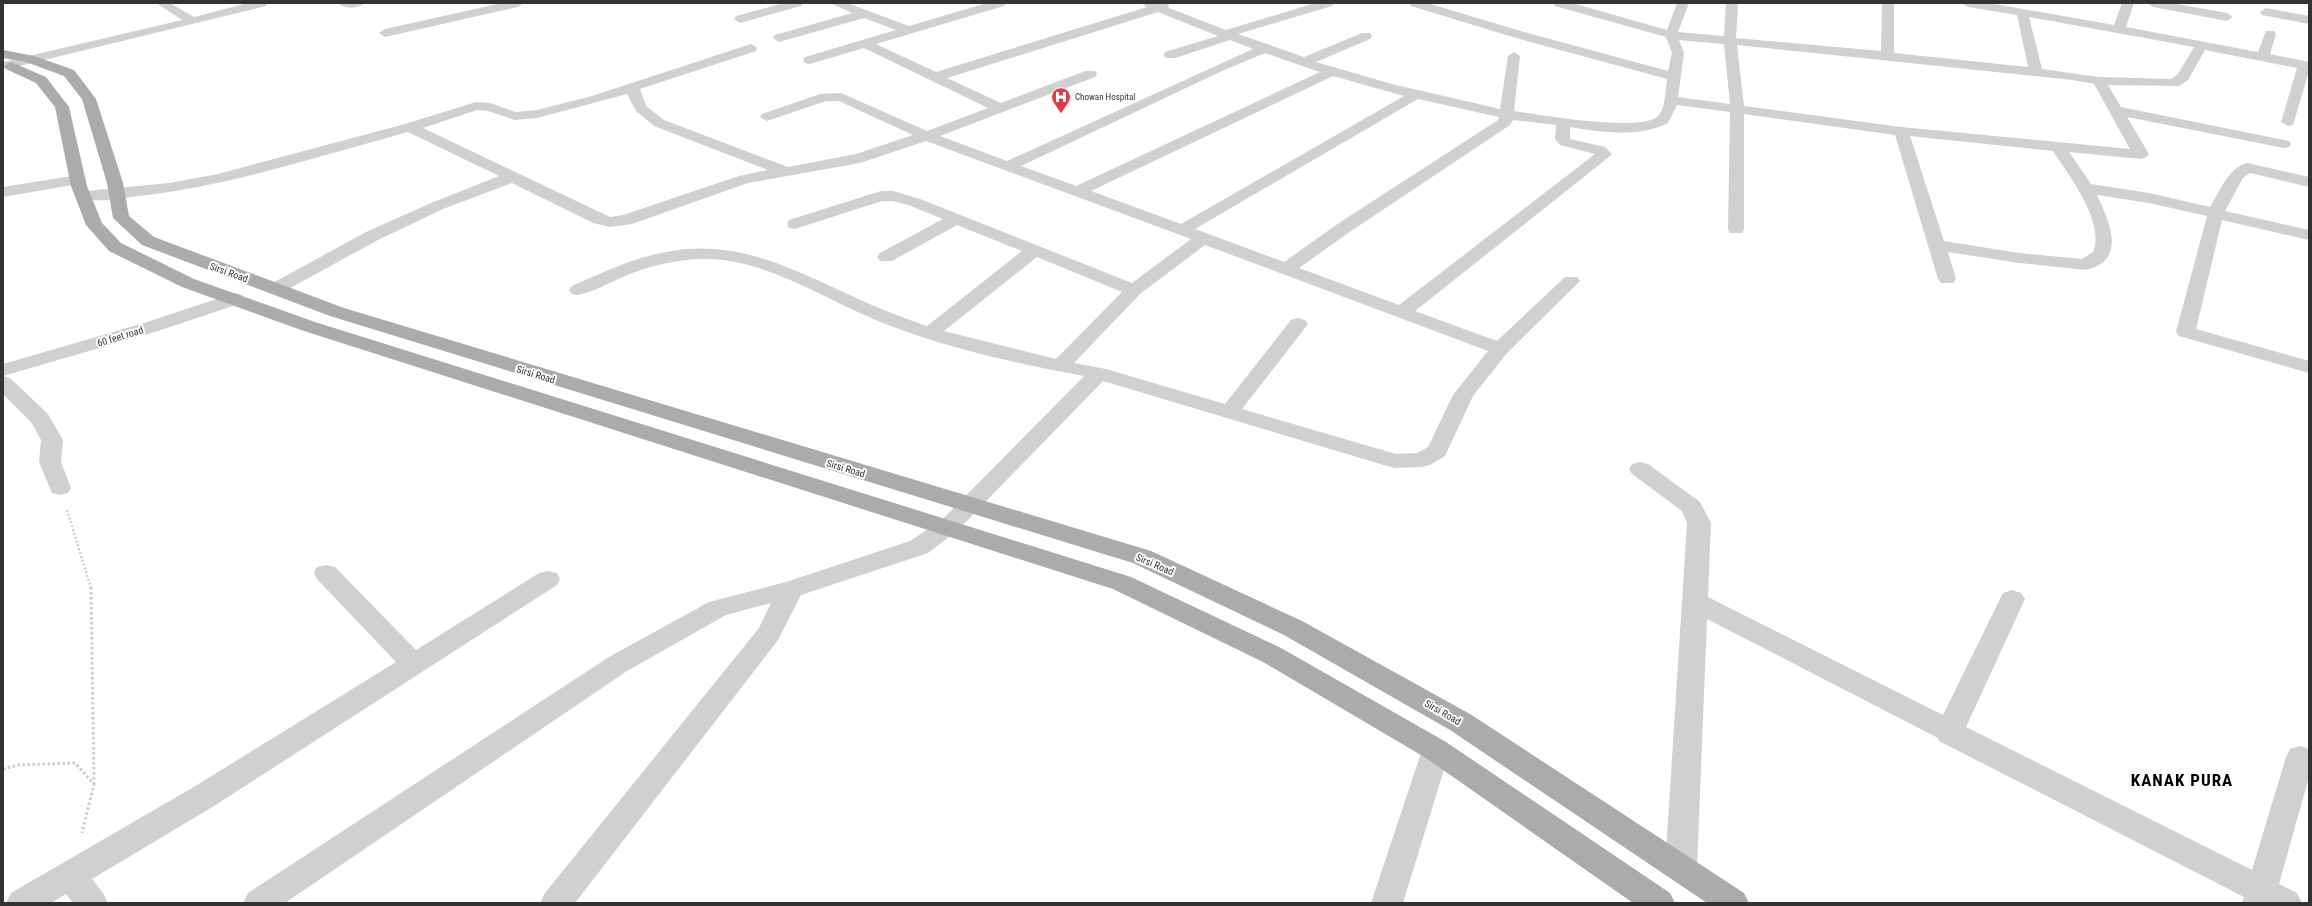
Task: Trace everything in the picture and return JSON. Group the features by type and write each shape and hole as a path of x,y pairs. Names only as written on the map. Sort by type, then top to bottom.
{"main road":[{"path":"11,64 41,80 62,107 81,187 94,225 115,247 188,283 323,330 1122,583 1272,656 1436,750 1653,901"},
{"name":"Sirsi Road","path":"11,64 69,73 89,99 117,194 121,218 148,241 337,312 1142,557 1293,628 1460,722 1733,903"}],"street":[{"path":"162,3 192,21"},
{"path":"11,64 262,3"},
{"path":"344,3 358,3"},
{"path":"385,33 518,3"},
{"path":"740,19 797,3"},
{"path":"836,3 908,30"},
{"path":"810,60 1000,3"},
{"path":"935,77 1152,5 1173,3"},
{"path":"1170,55 1328,3"},
{"path":"1415,3 1520,35 1674,76"},
{"path":"1559,3 1671,35 2036,72 2099,82 2174,83 2183,77 2201,46"},
{"path":"1152,5 1227,35 1304,62 1417,94 1506,114 1563,122 1624,128 1651,126 1663,120 1669,110 1678,53 1671,35 1682,3"},
{"path":"1732,3 1730,40 1737,108 1736,229"},
{"path":"1887,56 1888,3"},
{"path":"1968,3 1988,4 2022,12 2119,29 2201,46 2263,56 2306,66 2288,122"},
{"path":"2119,29 2128,3"},
{"path":"2153,3 2227,17"},
{"path":"2022,12 2036,72"},
{"path":"2266,12 2309,20"},
{"path":"780,38 863,14"},
{"path":"2263,56 2270,34"},
{"path":"1304,62 1366,36"},
{"path":"865,44 1000,108"},
{"path":"3,192 81,187 117,194 169,188 219,178 410,127 476,106 490,107 515,116 529,116 596,99 751,48"},
{"path":"1008,166 1216,68 1265,48"},
{"path":"1286,269 1345,227 1492,132 1505,122 1514,56"},
{"path":"1078,191 1332,71"},
{"path":"410,127 599,219 610,222 626,220 745,179 860,158 926,136 1090,74"},
{"path":"1671,100 1901,131 2141,154 2099,82"},
{"path":"633,87 635,100 643,112 659,123 787,172"},
{"path":"1182,230 1417,94"},
{"path":"767,117 824,97 841,97 926,136 1078,191 1500,349"},
{"path":"2115,110 2284,144"},
{"path":"1402,312 1604,154 1600,150 1565,142 1562,139 1563,122"},
{"path":"1901,131 1947,279"},
{"path":"1937,245 2019,258 2086,265 2101,253 2104,241 2103,231 2086,188 2058,147"},
{"path":"2309,182 2246,168 2237,175 2216,212 2186,332 2309,367"},
{"path":"275,289 372,236 437,206 512,177"},
{"path":"2086,188 2149,198 2216,212 2309,235"},
{"path":"795,224 881,196 903,198 1134,290"},
{"path":"886,257 956,219"},
{"path":"1060,366 1134,290 1203,238"},
{"path":"930,333 1034,250"},
{"path":"578,290 634,266 656,259 680,254 739,256 764,264 874,313 930,333 998,354 1099,374 1395,461 1422,460 1437,451 1463,395 1500,349 1571,281"},
{"name":"60 feet road","path":"3,370 136,332 235,299"},
{"path":"1229,412 1298,324"},
{"path":"259,903 618,664 718,608 791,589 919,547 946,528 1099,374"},
{"path":"3,382 40,419 52,440 50,462 60,488"},
{"path":"1640,469 1692,507 1699,523 1681,868"},
{"path":"326,573 414,664"},
{"path":"22,903 203,797 548,579"},
{"path":"556,903 769,633 791,589"},
{"path":"1949,733 2012,599"},
{"path":"1696,602 2268,899 2300,757"},
{"path":"1387,903 1436,750"},
{"path":"70,876 92,903"}],"path":[{"path":"60,488 90,584 94,784 70,876"},
{"path":"3,768 18,765 75,763 94,784"}],"place":[{"name":"Chowan Hospital","path":"1061,114"}],"district":[{"name":"KANAK PURA","path":"2182,780"}]}
